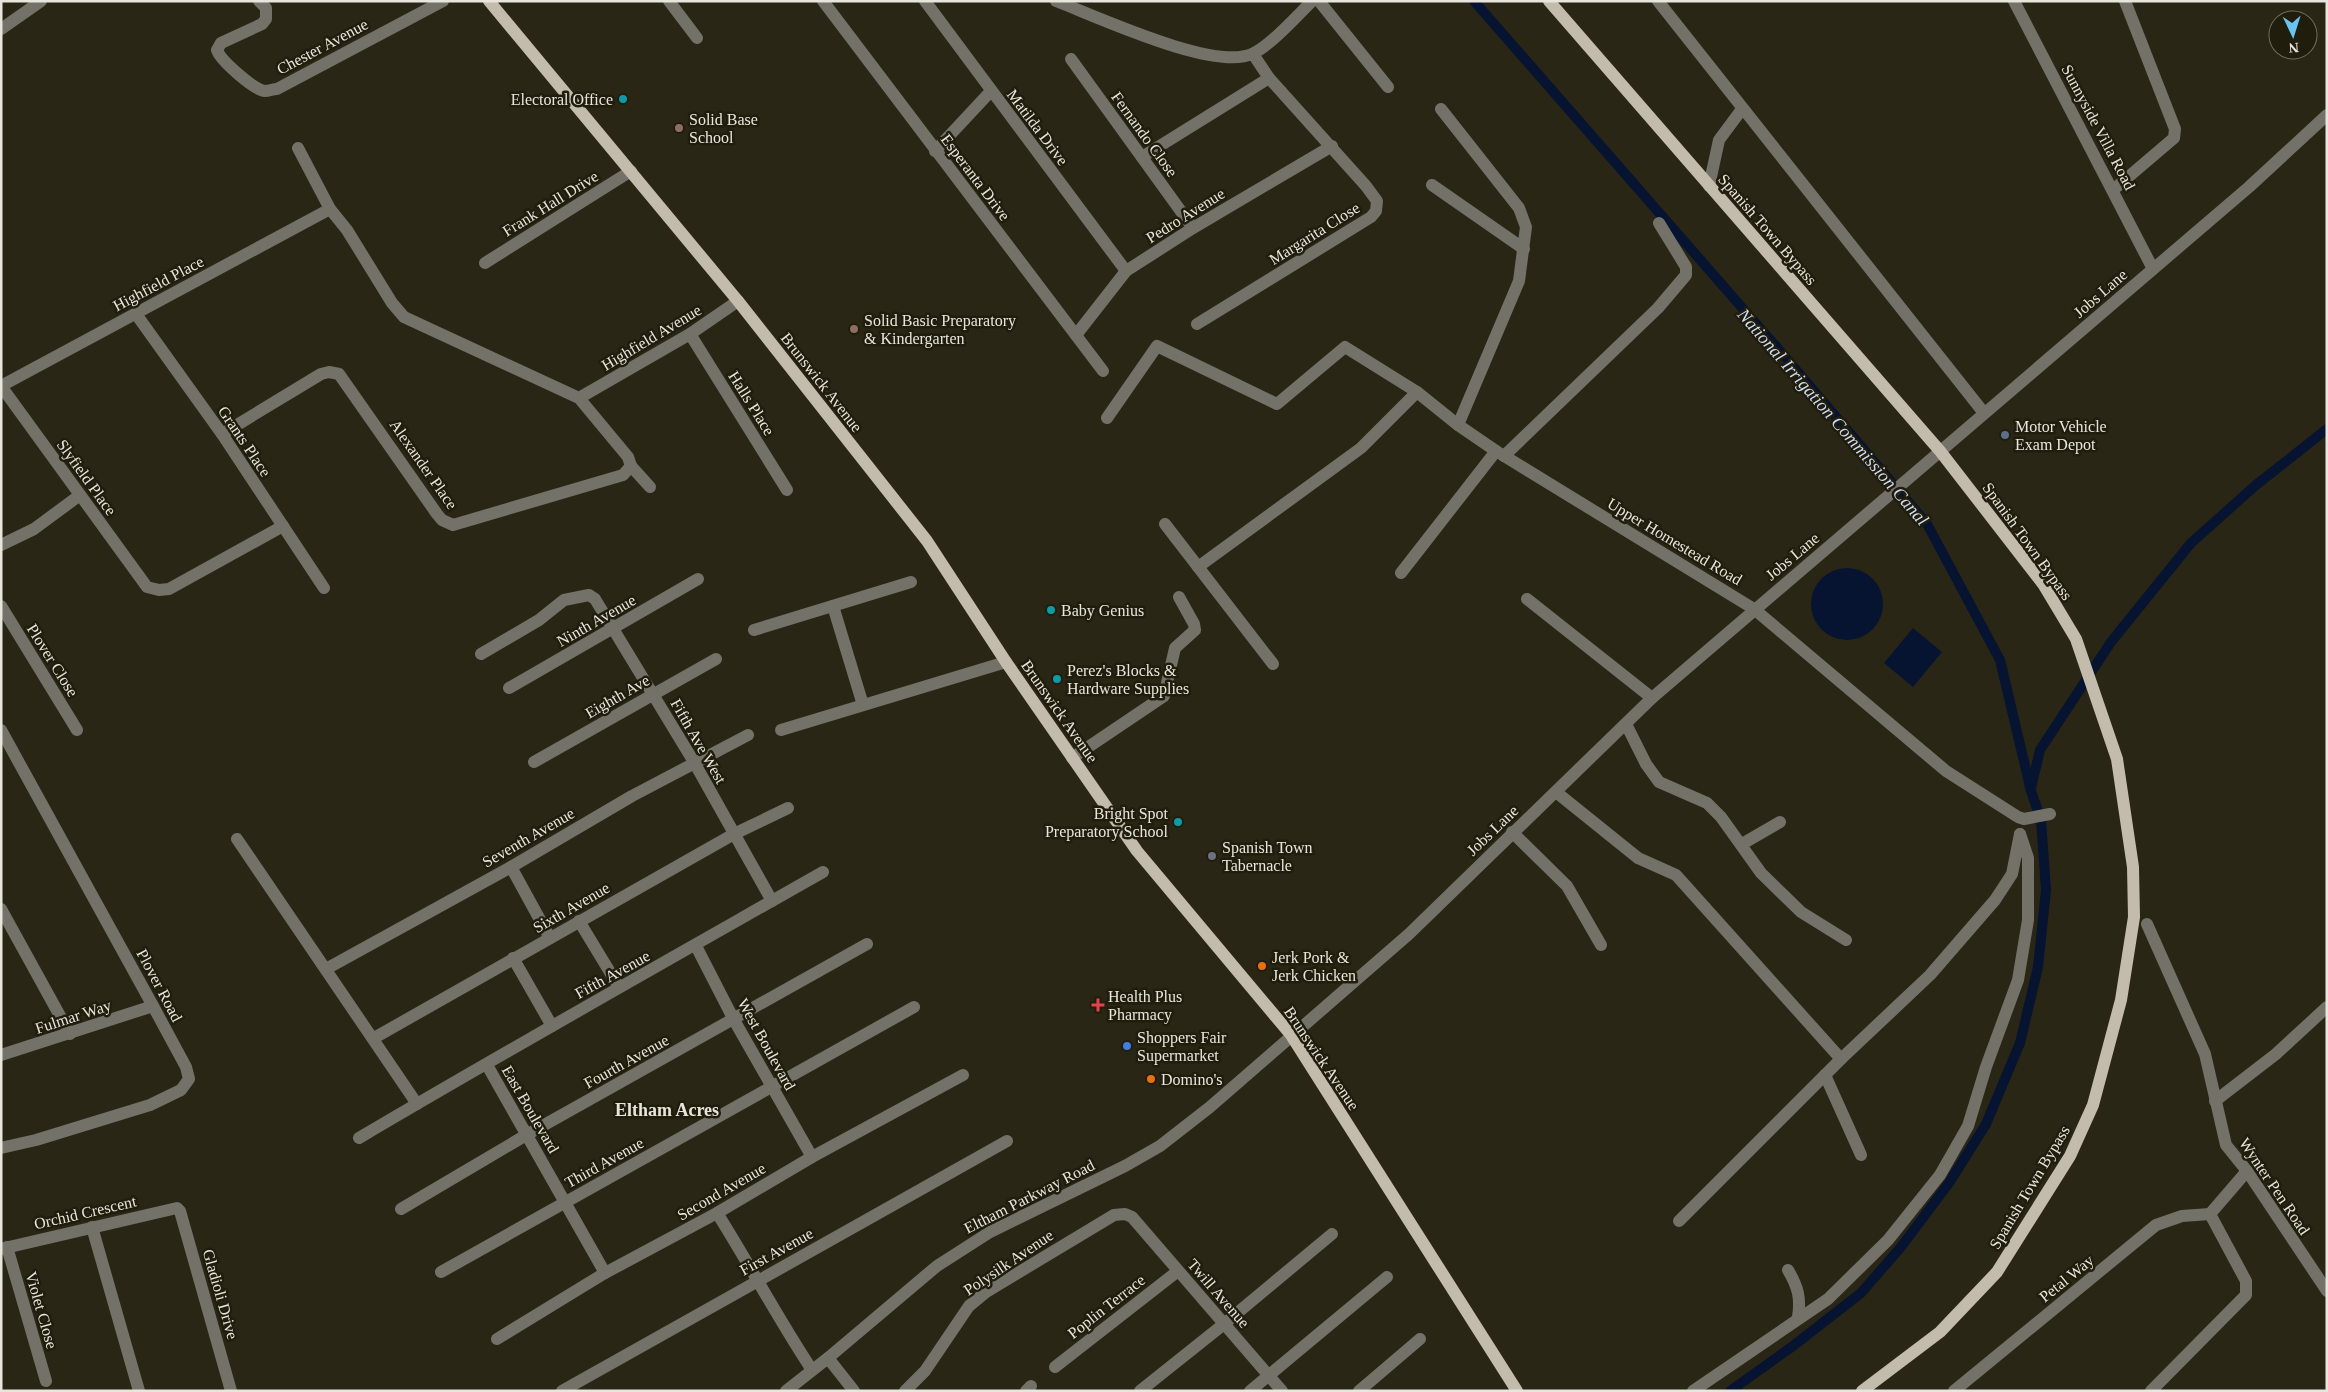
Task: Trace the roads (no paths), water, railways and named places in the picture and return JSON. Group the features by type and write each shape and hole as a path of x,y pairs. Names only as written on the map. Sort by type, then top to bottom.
{"main road":[{"name":"Brunswick Avenue","path":"489,1 738,301 927,541 1006,662 1137,851 1291,1035 1517,1391"},
{"name":"Spanish Town Bypass","path":"1549,1 1940,450 2043,584 2076,639 2117,759 2133,867 2134,916 2122,1000 2093,1105 2070,1156 1997,1272 1940,1332 1862,1391"},
{"path":"1872,1391 1897,1366"}],"street":[{"path":"1,29 41,1"},
{"name":"Chester Avenue","path":"259,1 266,8 266,19 262,24 221,43 217,50 220,57 255,88 265,91 277,88 443,1"},
{"path":"669,1 697,38"},
{"name":"Esperanta Drive","path":"823,1 1103,371"},
{"name":"Matilda Drive","path":"925,1 1126,270"},
{"path":"1056,1 1179,48 1210,55 1238,58 1253,54 1264,47 1312,1"},
{"path":"1319,1 1388,87"},
{"path":"1658,1 1984,414"},
{"name":"Sunnyside Villa Road","path":"2014,1 2153,269"},
{"path":"2113,190 2174,138 2175,129 2125,1"},
{"name":"Margarita Close","path":"1197,324 1371,217 1376,211 1377,201 1332,146 1269,78 1253,54"},
{"name":"Fernando Close","path":"1070,59 1193,228"},
{"path":"1142,157 1269,78"},
{"path":"935,151 992,91"},
{"path":"1441,109 1519,208 1526,227 1519,281 1458,425"},
{"path":"1709,186 1719,140 1742,109"},
{"name":"Jobs Lane","path":"1291,1035 1409,934 1652,698 2249,187 2327,115"},
{"name":"Pedro Avenue","path":"1076,335 1126,270 1332,146"},
{"path":"298,148 330,209 347,230 392,303 404,318 579,398 628,458 631,466 650,487"},
{"name":"Frank Hall Drive","path":"486,263 631,171"},
{"path":"1432,185 1524,249"},
{"name":"Highfield Place","path":"1,386 330,209"},
{"path":"1401,573 1500,454 1658,308 1686,275 1686,267 1659,224"},
{"name":"Highfield Avenue","path":"579,398 690,334 738,301"},
{"name":"Grants Place","path":"136,314 222,434 324,588"},
{"name":"Halls Place","path":"690,334 787,490"},
{"name":"Upper Homestead Road","path":"1107,418 1157,346 1277,404 1345,347 1417,392 1458,425 1500,454 1754,609 1946,771 2021,818"},
{"name":"Alexander Place","path":"222,434 321,374 329,372 339,374 437,514 442,520 453,525 623,475 631,466"},
{"name":"Slyfield Place","path":"1,386 148,587 159,590 169,589 282,526"},
{"path":"1198,567 1361,448 1417,392"},
{"path":"1,545 34,529 80,495"},
{"path":"1165,524 1272,664"},
{"name":"Ninth Avenue","path":"509,688 698,579"},
{"path":"754,630 911,582"},
{"name":"Fifth Ave West","path":"481,654 539,620 564,600 589,596 595,599 694,762 772,901"},
{"path":"1072,758 1164,696 1174,648 1195,630 1194,624 1179,597"},
{"path":"1527,599 1652,698"},
{"name":"Plover Close","path":"1,606 77,730"},
{"path":"834,606 863,705"},
{"name":"Eighth Ave","path":"534,762 716,659"},
{"path":"781,730 1006,662"},
{"path":"1626,724 1646,764 1658,782 1707,803 1721,817 1742,844 1761,873 1801,912 1846,940"},
{"name":"Plover Road","path":"1,730 153,1006 186,1068 188,1079 181,1090 150,1105 36,1140 1,1148"},
{"name":"Seventh Avenue","path":"326,969 511,867 632,796 748,735"},
{"path":"1556,792 1638,858 1676,875 1841,1059"},
{"name":"Sixth Avenue","path":"374,1038 734,834 788,808"},
{"path":"1679,1222 1841,1059 1930,975 1995,900 2012,874 2020,834 2021,818 2050,814"},
{"path":"1742,844 1780,822"},
{"path":"1512,832 1567,886 1601,945"},
{"path":"1693,1391 1828,1299 1888,1240 1940,1175 1968,1126 1986,1067 2018,980 2028,920 2028,858 2020,834"},
{"path":"237,839 374,1038 417,1104"},
{"path":"511,867 550,938"},
{"name":"Fifth Avenue","path":"359,1138 619,987 696,946 823,872"},
{"path":"1,909 70,1034"},
{"path":"578,921 619,987"},
{"name":"Wynter Pen Road","path":"2147,924 2205,1054 2226,1145 2247,1170 2327,1291"},
{"name":"Fourth Avenue","path":"401,1209 528,1134 867,944"},
{"name":"West Boulevard","path":"696,946 734,1020 812,1158"},
{"path":"513,958 552,1026"},
{"name":"Fulmar Way","path":"1,1055 153,1006"},
{"name":"Third Avenue","path":"441,1272 914,1007"},
{"path":"2215,1101 2276,1054 2327,1007"},
{"name":"Eltham Parkway Road","path":"786,1391 937,1266 990,1232 1125,1166 1160,1146 1210,1107 1291,1035"},
{"name":"East Boulevard","path":"487,1065 528,1134 605,1273"},
{"name":"Second Avenue","path":"497,1339 605,1273 717,1214 812,1158 963,1075"},
{"path":"1825,1075 1861,1155"},
{"name":"First Avenue","path":"562,1391 758,1279 1007,1141"},
{"path":"2151,1391 2246,1295 2246,1281 2210,1214 2247,1170"},
{"name":"Orchid Crescent","path":"4,1248 177,1208"},
{"name":"Gladioli Drive","path":"177,1208 180,1211 231,1391"},
{"path":"717,1214 812,1370"},
{"name":"Polysilk Avenue","path":"905,1391 925,1371 969,1306 986,1292 1114,1214 1125,1214 1132,1217"},
{"name":"Petal Way","path":"1954,1391 2156,1225 2182,1216 2210,1214"},
{"name":"Twill Avenue","path":"1132,1217 1282,1391"},
{"path":"92,1227 139,1391"},
{"path":"1140,1391 1332,1234"},
{"name":"Violet Close","path":"4,1248 46,1381"},
{"path":"1788,1270 1798,1286 1800,1301 1798,1318"},
{"name":"Poplin Terrace","path":"1054,1367 1178,1271"},
{"path":"1250,1391 1387,1276"},
{"path":"1359,1391 1420,1338"},
{"path":"828,1358 854,1391"}],"water":[{"path":"1847,568 1867,574 1877,584 1883,604 1877,624 1867,634 1847,640 1827,634 1817,624 1811,604 1817,584 1827,574"},
{"path":"1913,628 1942,652 1913,687 1884,663"}],"waterway":[{"name":"National Irrigation Commission Canal","path":"1474,1 1780,351 1927,524 2000,660 2031,791 2041,820 2046,890 2038,967 2020,1043 1986,1124 1949,1183 1901,1247 1861,1293 1793,1346 1730,1391"},
{"path":"2031,788 2040,750 2111,642 2191,543 2256,485 2327,429"}],"place":[{"name":"Electoral Office","path":"623,99"},
{"name":"Solid Base School","path":"679,128"},
{"name":"Solid Basic Preparatory & Kindergarten","path":"854,329"},
{"name":"Motor Vehicle Exam Depot","path":"2005,435"},
{"name":"Baby Genius","path":"1051,610"},
{"name":"Perez's Blocks & Hardware Supplies","path":"1057,679"},
{"name":"Bright Spot Preparatory School","path":"1178,822"},
{"name":"Spanish Town Tabernacle","path":"1212,856"},
{"name":"Jerk Pork & Jerk Chicken","path":"1262,966"},
{"name":"Health Plus Pharmacy","path":"1098,1005"},
{"name":"Shoppers Fair Supermarket","path":"1127,1046"},
{"name":"Domino's","path":"1151,1079"}],"district":[{"name":"Eltham Acres","path":"667,1110"}]}
